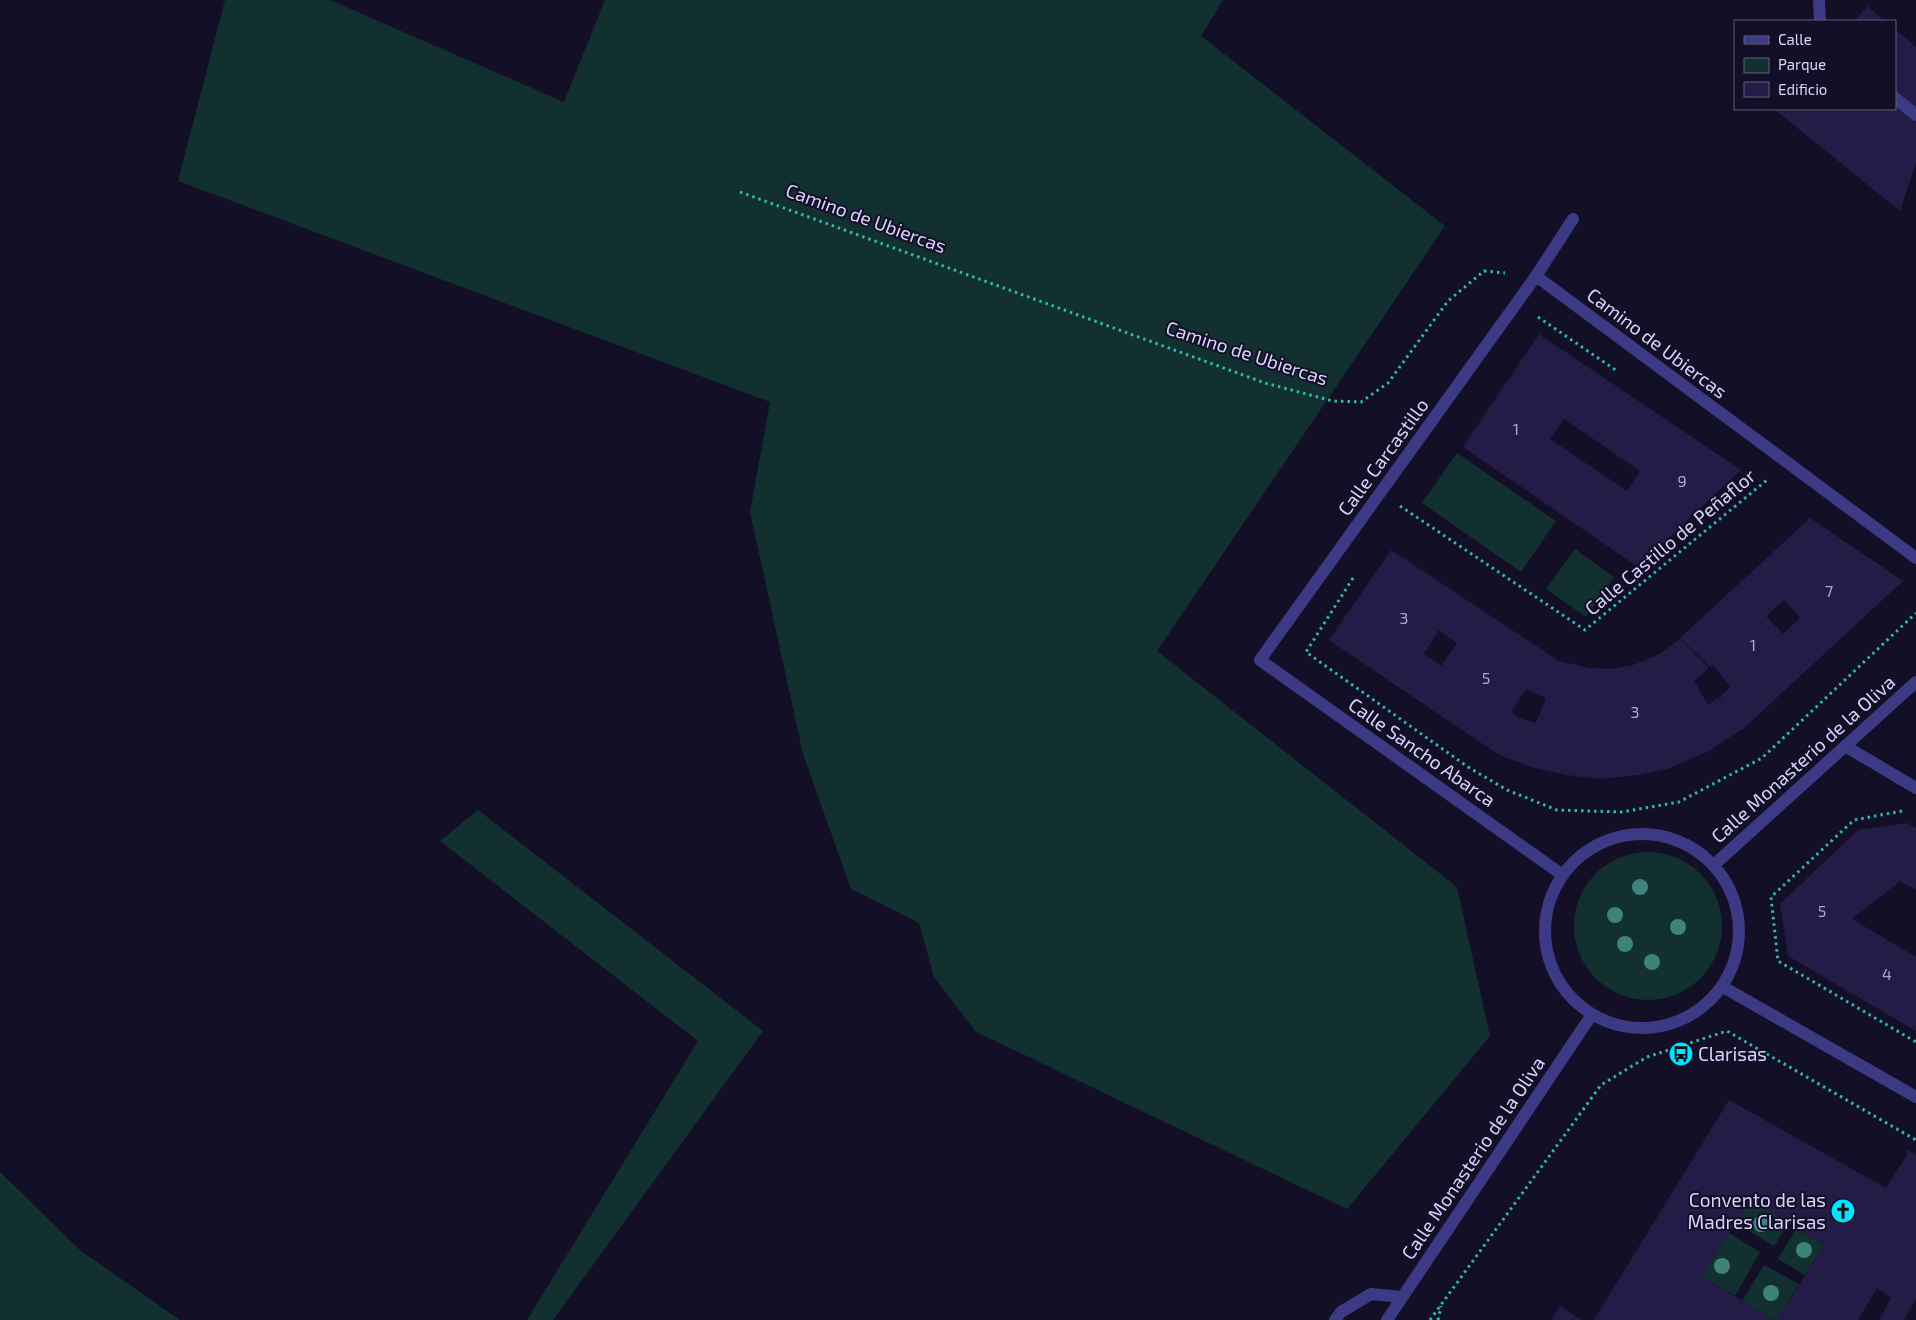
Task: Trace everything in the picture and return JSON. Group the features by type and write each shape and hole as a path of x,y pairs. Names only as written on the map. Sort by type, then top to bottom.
{"street":[{"path":"1819,0 1820,20"},
{"path":"1896,99 1916,116"},
{"name":"Calle Carcastillo","path":"1260,660 1536,276 1573,219"},
{"name":"Camino de Ubiercas","path":"1536,276 1916,558"},
{"name":"Calle Sancho Abarca","path":"1260,660 1561,874"},
{"name":"Calle Monasterio de la Oliva","path":"1715,864 1916,682"},
{"path":"1845,746 1916,788"},
{"path":"1653,833 1687,843 1715,864 1732,892 1740,924 1737,957 1722,987 1696,1013 1662,1027 1626,1028 1591,1016 1561,988 1545,952 1545,911 1561,874 1586,850 1619,835 1653,833"},
{"path":"1722,987 1916,1097"},
{"name":"Calle Monasterio de la Oliva","path":"1387,1320 1591,1016"},
{"path":"1335,1320 1341,1312 1371,1294 1402,1297"}],"path":[{"name":"Camino de Ubiercas","path":"740,192 1265,383 1333,401 1361,402 1388,382 1448,300 1484,271 1536,276"},
{"path":"1535,314 1624,376"},
{"name":"Calle Castillo de Peñaflor","path":"1399,506 1585,630 1762,486 1770,476"},
{"path":"1394,514 1405,498"},
{"path":"1358,571 1306,652 1468,767 1507,790 1557,810 1622,812 1679,802 1762,758 1916,613"},
{"path":"1907,810 1854,820 1771,897 1778,961 1916,1042"},
{"path":"1430,1320 1601,1086 1647,1057 1727,1031 1916,1140"},
{"path":"1438,1320 1441,1305"}],"green space":[{"path":"225,0 330,0 564,102 605,0 1223,0 1201,36 1445,226 1157,651 1457,887 1490,1036 1347,1209 976,1032 934,977 919,923 851,889 803,754 750,512 770,402 178,181"},
{"path":"1457,453 1556,521 1521,572 1422,503"},
{"path":"1575,549 1614,577 1586,617 1546,589"},
{"path":"478,810 763,1031 553,1320 527,1320 698,1041 440,841"},
{"path":"1648,852 1676,857 1689,864 1700,874 1710,885 1717,898 1722,926 1717,954 1710,967 1700,978 1689,988 1676,995 1648,1000 1620,995 1607,988 1596,978 1586,967 1579,954 1574,926 1579,898 1586,885 1596,874 1607,864 1620,857"},
{"path":"0,1172 81,1251 180,1320 0,1320"},
{"path":"1751,1199 1789,1223 1774,1246 1735,1223"},
{"path":"1797,1228 1824,1245 1805,1275 1778,1259"},
{"path":"1729,1233 1760,1252 1735,1296 1702,1276"},
{"path":"1764,1265 1799,1284 1777,1320 1773,1320 1742,1301"}],"building":[{"path":"1867,6 1884,20 1855,20"},
{"path":"1896,30 1916,47 1916,163 1900,211 1775,110 1896,110"},
{"path":"1539,334 1741,470 1638,567 1463,447","holes":["1564,419 1640,471 1627,491 1550,439"]},
{"path":"1810,518 1903,581 1744,728 1707,752 1667,769 1638,775 1602,779 1566,775 1531,767 1499,755 1329,640 1391,550 1559,661 1589,668 1611,669 1633,665 1658,655 1680,639 1709,668 1694,681 1708,705 1718,698 1726,707 1719,697 1731,687 1713,665 1710,667 1680,638","holes":["1784,600 1800,618 1783,634 1766,616","1439,630 1457,643 1441,666 1424,654","1526,689 1546,698 1536,723 1519,718 1511,712"]},
{"path":"1907,823 1916,828 1916,890 1900,881 1852,919 1916,957 1916,1031 1788,956 1780,904 1858,830"},
{"name":"Convento de las Madres Clarisas","path":"1729,1100 1886,1188 1907,1155 1905,1148 1916,1155 1916,1299 1904,1320 1879,1320 1891,1298 1877,1288 1858,1320 1777,1320 1824,1245 1751,1199 1702,1276 1773,1320 1594,1320"},
{"path":"1560,1306 1582,1320 1551,1320"}],"place":[{"name":"Clarisas","path":"1681,1054"},
{"name":"Convento de las Madres Clarisas","path":"1843,1211"}]}
